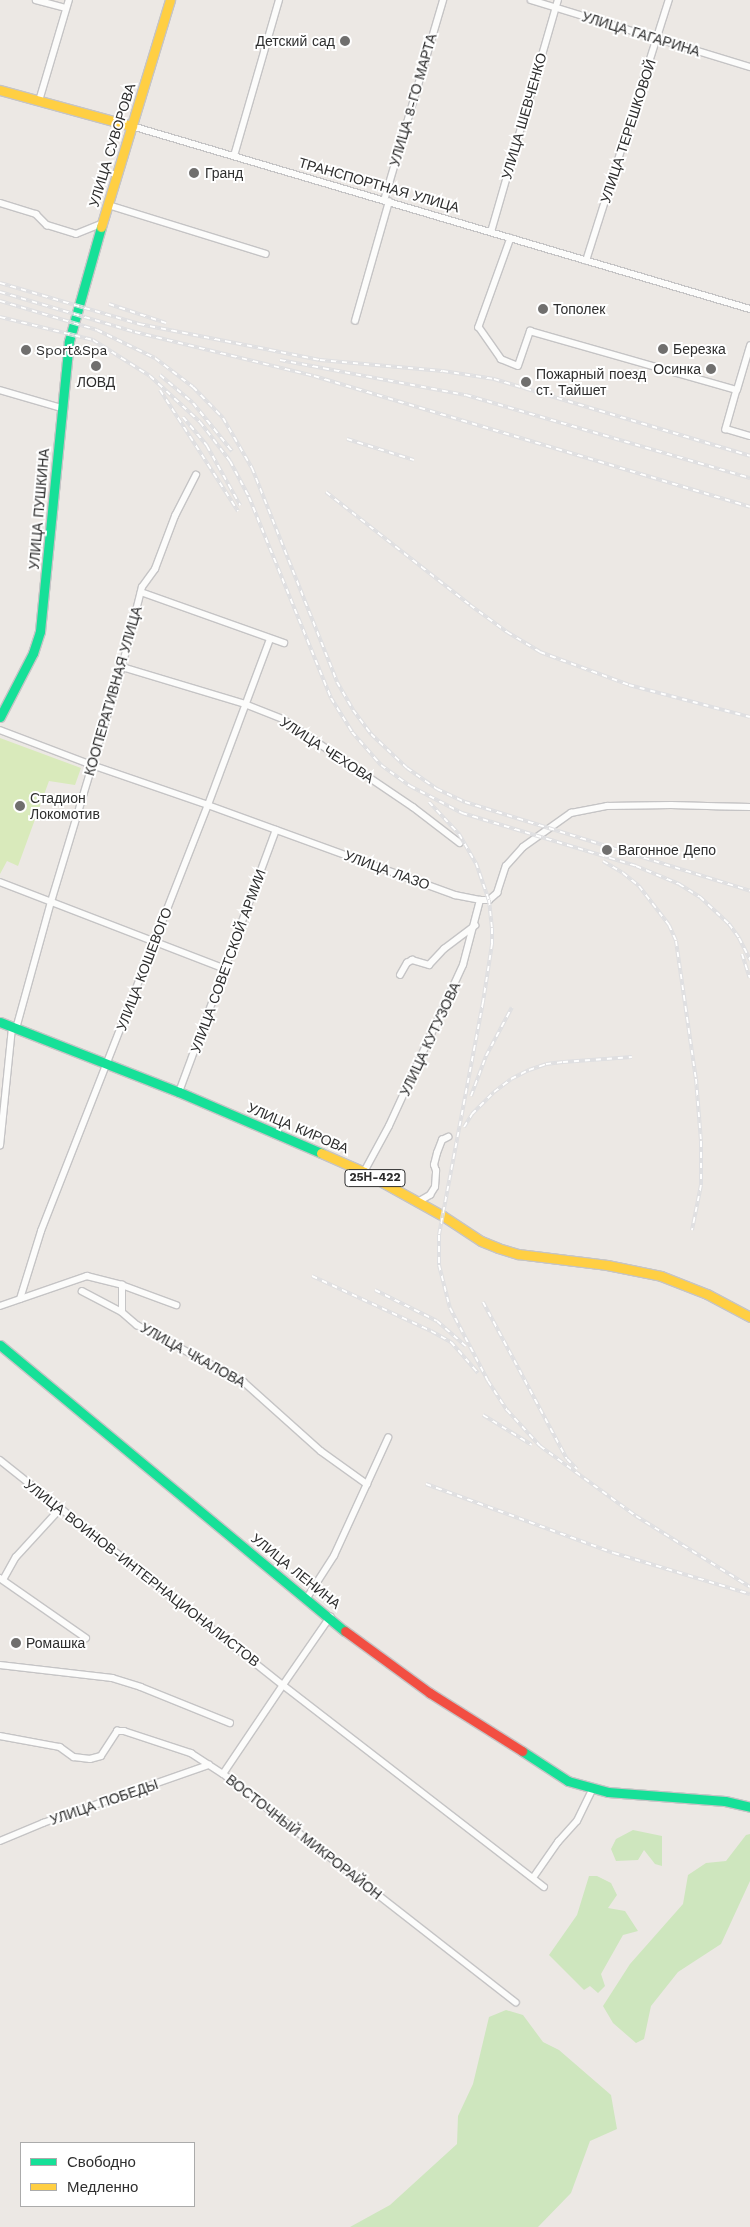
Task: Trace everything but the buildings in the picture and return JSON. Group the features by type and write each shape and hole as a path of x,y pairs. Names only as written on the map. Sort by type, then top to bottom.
{"main road":[{"name":"УЛИЦА СУВОРОВА","path":"80,297 170,0"},
{"name":"ТРАНСПОРТНАЯ УЛИЦА","path":"0,90 132,126"},
{"name":"УЛИЦА ПУШКИНА","path":"0,717 33,653 40,631 62,408 70,342 80,297"},
{"name":"УЛИЦА КИРОВА","path":"0,1022 179,1092 364,1172 418,1202 481,1241 498,1248 518,1254 607,1265 662,1276 707,1294 750,1317"},
{"name":"УЛИЦА ЛЕНИНА","path":"0,1346 366,1648 430,1693 568,1781 592,1790 638,1796 725,1801 750,1806"}],"street":[{"path":"36,0 66,8"},
{"path":"39,101 69,0"},
{"path":"234,156 279,0"},
{"name":"УЛИЦА 8-ГО МАРТА","path":"355,321 386,202 443,0"},
{"name":"УЛИЦА ГАГАРИНА","path":"532,0 657,40 750,67"},
{"name":"УЛИЦА ШЕВЧЕНКО","path":"491,232 558,0"},
{"name":"УЛИЦА ТЕРЕШКОВОЙ","path":"586,261 669,0"},
{"name":"ТРАНСПОРТНАЯ УЛИЦА","path":"132,126 750,309"},
{"path":"0,203 36,214 46,225 76,234 103,223"},
{"path":"108,205 266,254"},
{"path":"511,238 479,327 501,359 518,366 530,331 737,390"},
{"path":"750,346 726,429 750,436"},
{"path":"0,390 62,408"},
{"name":"КООПЕРАТИВНАЯ УЛИЦА","path":"0,1146 14,1028 122,667 141,592 155,569 175,516 196,475"},
{"path":"141,592 284,643"},
{"name":"УЛИЦА КОШЕВОГО","path":"20,1299 41,1231 155,942 270,639"},
{"name":"УЛИЦА ЧЕХОВА","path":"122,667 245,704 283,719 413,807 460,843"},
{"name":"УЛИЦА ЛАЗО","path":"0,730 92,765 208,804 455,895 480,900"},
{"path":"480,900 489,900 497,893 506,866 523,847 571,813 607,806 750,807"},
{"name":"УЛИЦА СОВЕТСКОЙ АРМИИ","path":"179,1092 276,830"},
{"path":"0,882 225,969"},
{"name":"УЛИЦА КУТУЗОВА","path":"364,1172 389,1126 464,965 480,900"},
{"path":"400,975 407,963 412,960 429,966 444,949 475,926"},
{"path":"418,1202 430,1194 435,1187 436,1172 434,1165 437,1153 442,1140 448,1137"},
{"path":"0,1306 87,1276 122,1284 176,1305"},
{"path":"122,1284 122,1312"},
{"name":"УЛИЦА ЧКАЛОВА","path":"82,1291 122,1312 138,1325 244,1382 321,1451 367,1484"},
{"path":"307,1598 334,1556 388,1438"},
{"name":"УЛИЦА ВОИНОВ-ИНТЕРНАЦИОНАЛИСТОВ","path":"0,1460 283,1685"},
{"path":"60,1509 16,1557 1,1579 86,1638"},
{"name":"ВОСТОЧНЫЙ МИКРОРАЙОН","path":"330,1617 223,1774 516,2003"},
{"path":"0,1665 112,1678 158,1693 230,1723"},
{"path":"283,1685 544,1887"},
{"path":"0,1736 60,1746 74,1757 90,1759 101,1756 117,1731 124,1731 191,1753 223,1774"},
{"name":"УЛИЦА ПОБЕДЫ","path":"0,1841 43,1823 209,1764"},
{"path":"533,1878 558,1842 576,1821 592,1790"}],"green space":[{"name":"Стадион Локомотив","path":"0,738 81,768 75,785 49,781 18,866 7,861 0,874"},
{"path":"633,1830 662,1836 662,1866 655,1864 644,1850 638,1860 616,1861 611,1849 616,1839"},
{"path":"750,1834 750,1881 721,1944 678,1972 651,2006 644,2039 636,2043 613,2023 603,2006 630,1964 683,1904 688,1875 706,1863 726,1861 746,1835"},
{"path":"589,1876 597,1876 611,1883 617,1895 608,1908 625,1911 638,1931 623,1935 601,1974 605,1986 598,1993 590,1986 584,1990 549,1955 577,1915"},
{"path":"506,2010 523,2015 543,2042 559,2050 611,2095 617,2129 590,2141 571,2193 538,2227 350,2227 390,2205 457,2144 458,2116 473,2084 489,2017"}],"railway":[{"path":"0,283 139,324 320,360 443,371 494,379 750,456"},
{"path":"0,292 135,332 314,376 750,507"},
{"path":"0,301 97,330 155,358 193,387 223,418 252,468 337,682 353,710 371,734 407,768 437,789 465,802 750,891"},
{"path":"109,304 166,323"},
{"path":"0,317 93,340 150,376 200,422 230,461 249,497 331,698 352,732 381,765 410,786 462,813 636,866 679,884 700,897 729,924 739,938 750,960"},
{"path":"280,360 466,395 750,478"},
{"path":"160,375 193,403 232,451"},
{"path":"160,390 238,511"},
{"path":"183,417 207,446 240,505"},
{"path":"347,439 414,460"},
{"path":"326,492 470,605 507,632 540,652 629,685 750,717"},
{"path":"429,802 459,834 476,863 489,900 492,928 492,944 483,1002 439,1235 439,1265 450,1308 488,1381 507,1410 540,1446 636,1516 750,1587"},
{"path":"603,861 623,873 639,886 669,925 676,941 696,1079 701,1141 701,1185 692,1230"},
{"path":"742,954 750,978"},
{"path":"471,1096 486,1056 512,1007"},
{"path":"464,1127 472,1114 494,1092 511,1079 529,1070 546,1064 632,1057"},
{"path":"312,1276 451,1342 478,1373"},
{"path":"375,1290 437,1321 466,1346"},
{"path":"483,1302 567,1459 577,1469"},
{"path":"483,1415 532,1445"},
{"path":"426,1484 614,1553 750,1594"}],"traffic: fast":[{"path":"0,717 33,653 40,631 69,341 101,227"},
{"path":"0,1022 179,1092 321,1153"},
{"path":"0,1345 345,1631"},
{"path":"522,1751 568,1781 608,1792 725,1801 750,1807"}],"traffic: slow":[{"path":"101,227 170,0"},
{"path":"0,90 132,126"},
{"path":"321,1153 364,1172 443,1216 481,1241 498,1248 518,1254 607,1265 661,1276 707,1294 750,1317"}],"traffic: jam":[{"path":"345,1631 430,1693 522,1751"}],"place":[{"name":"Детский сад","path":"345,41"},
{"name":"Гранд","path":"194,173"},
{"name":"Тополек","path":"543,309"},
{"name":"Березка","path":"663,349"},
{"name":"Sport&Spa","path":"26,350"},
{"name":"ЛОВД","path":"96,366"},
{"name":"Осинка","path":"711,369"},
{"name":"Пожарный поезд ст. Тайшет","path":"526,382"},
{"name":"Стадион Локомотив","path":"20,806"},
{"name":"Вагонное Депо","path":"607,850"},
{"name":"Ромашка","path":"16,1643"}]}
